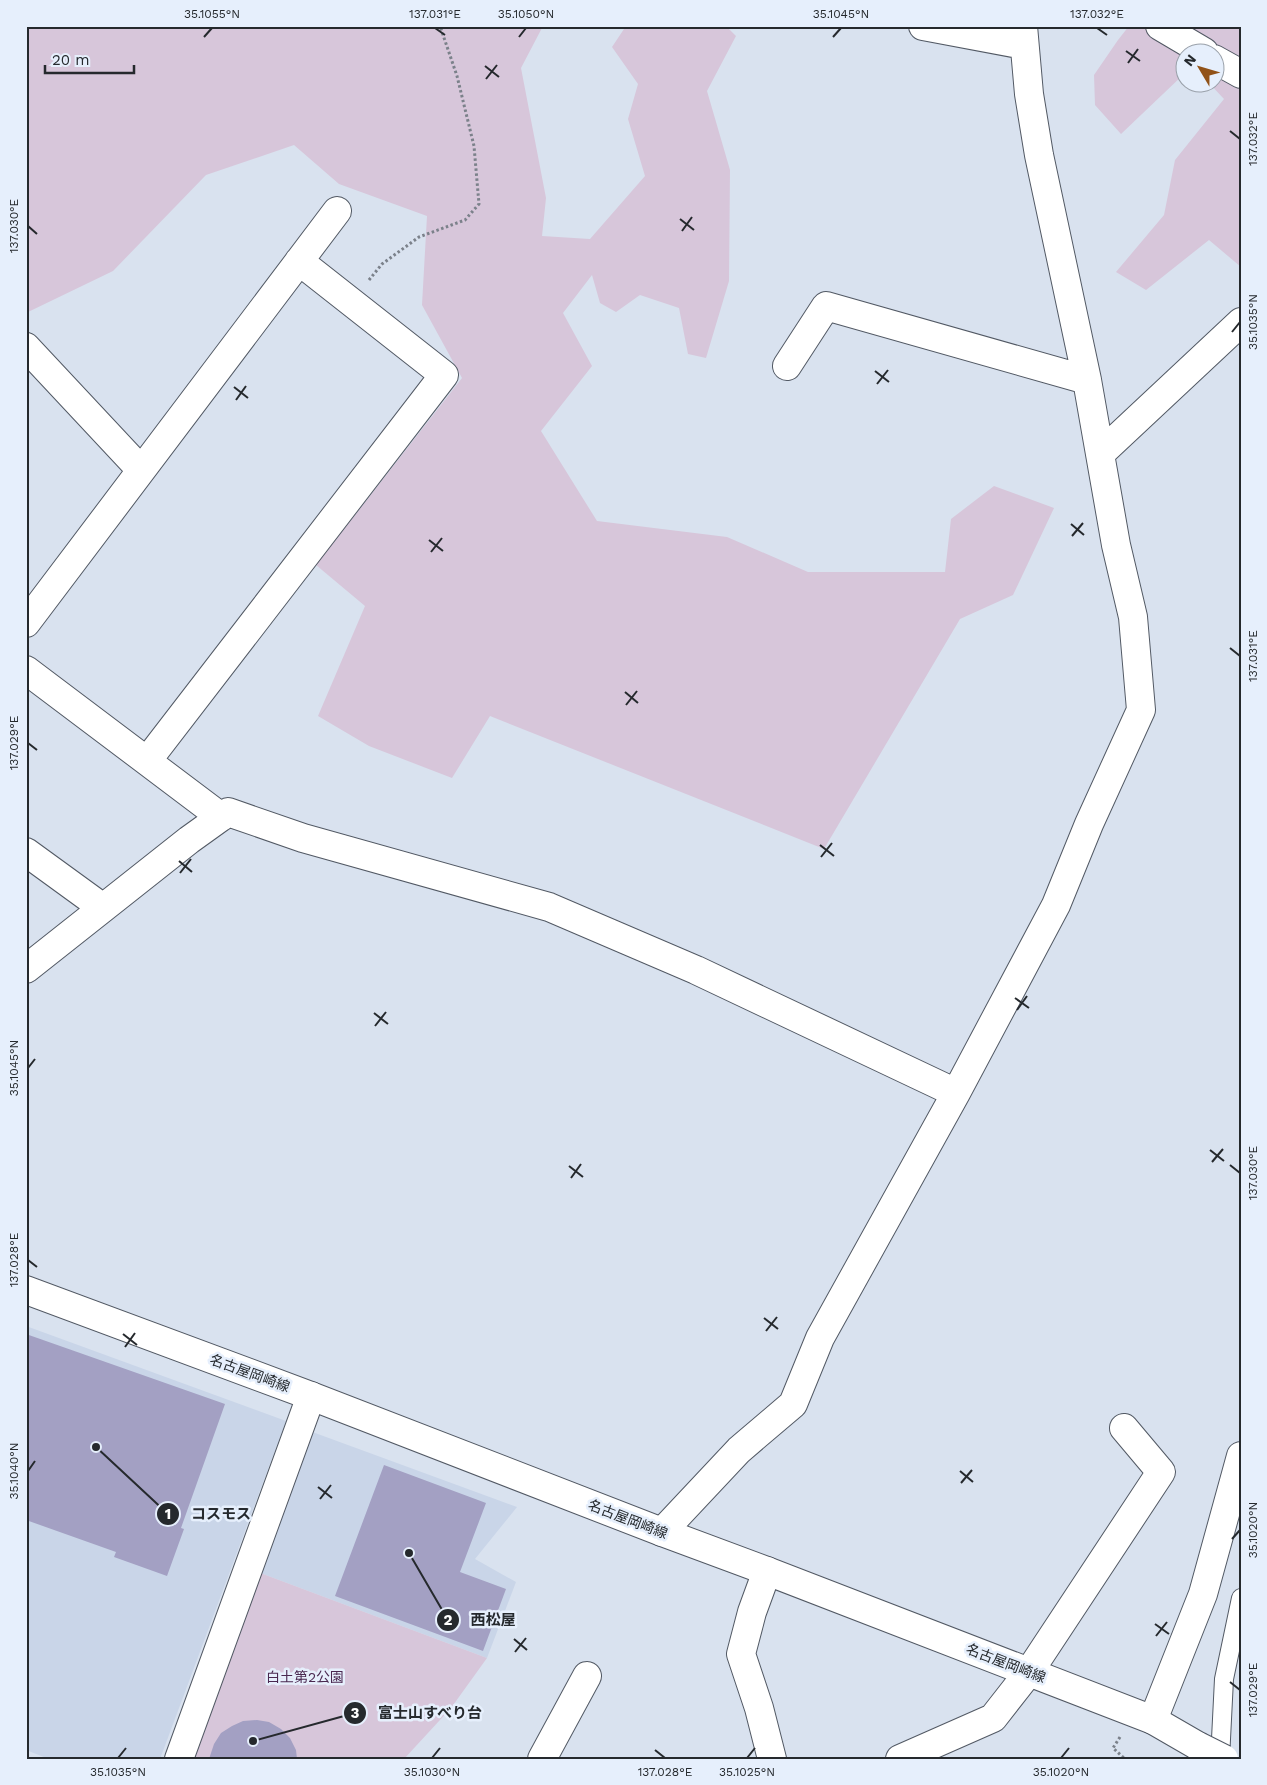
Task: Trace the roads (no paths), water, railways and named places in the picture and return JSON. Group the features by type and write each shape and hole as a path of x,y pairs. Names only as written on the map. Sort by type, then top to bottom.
{"street":[{"path":"662,1532 739,1450 793,1404 820,1338 956,1093 1056,904 1141,710 1133,617 1116,545 1087,380 1040,156 1029,94 1024,36 923,26"},
{"path":"1160,26 1187,42"},
{"path":"1224,65 1241,74"},
{"path":"26,623 337,211"},
{"path":"147,761 444,375 300,261"},
{"path":"787,366 826,306 1087,380"},
{"path":"1100,454 1241,322"},
{"path":"26,347 141,470"},
{"path":"26,670 221,818"},
{"path":"26,969 189,840 228,812 303,838 549,907 696,970 956,1093"},
{"path":"26,852 103,908"},
{"name":"名古屋岡崎線","path":"26,1290 311,1396 1153,1720 1224,1759"},
{"path":"179,1759 311,1396"},
{"path":"900,1759 993,1718 1029,1672 1161,1472 1124,1428"},
{"path":"1153,1720 1203,1594 1241,1456"},
{"path":"768,1571 752,1612 741,1654 759,1708 772,1759"},
{"path":"542,1759 588,1676"}],"lane":[{"path":"1209,1752 1241,1598"}],"place":[{"name":"コスモス","path":"96,1447"},
{"name":"西松屋","path":"409,1553"},
{"name":"富士山すべり台","path":"253,1741"}],"park label":[{"name":"白土第2公園","path":"305,1677"}]}
